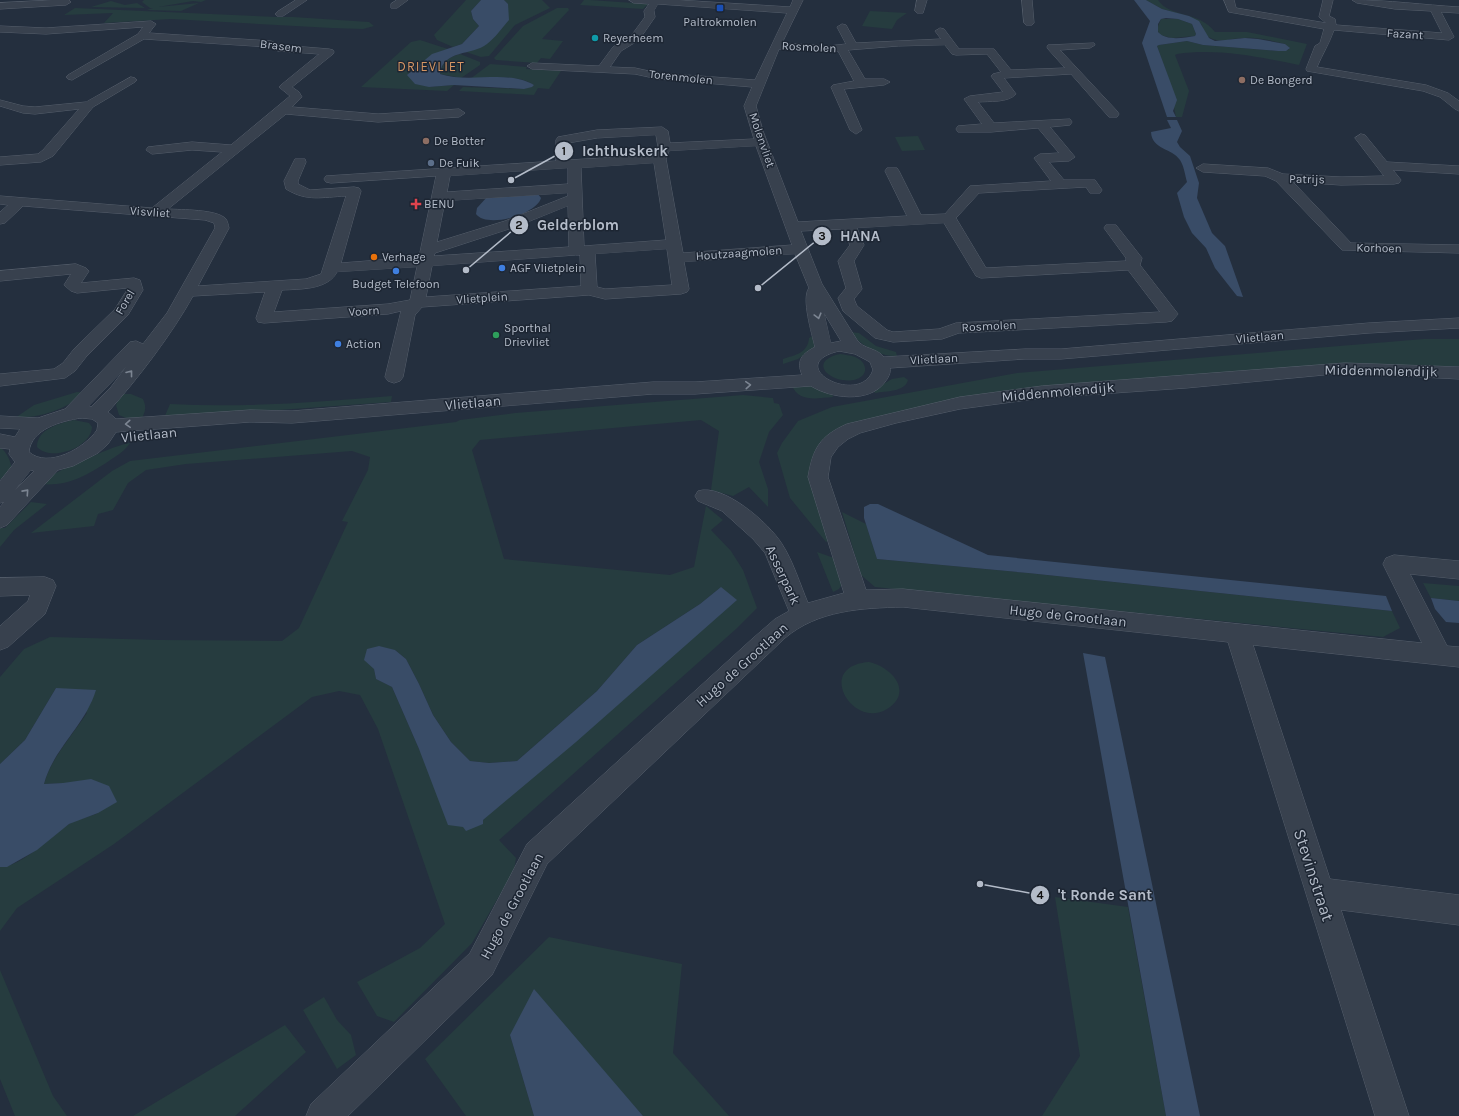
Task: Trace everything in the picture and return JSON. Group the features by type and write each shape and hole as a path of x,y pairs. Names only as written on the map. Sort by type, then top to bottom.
{"street":[{"path":"280,14 302,0"},
{"path":"394,6 403,0"},
{"path":"634,0 795,5"},
{"path":"920,11 922,0"},
{"path":"1027,0 1029,23"},
{"name":"Fazant","path":"1229,0 1232,10 1330,27 1449,37 1435,9"},
{"path":"1328,0 1324,17 1332,21 1324,44 1320,46 1311,69 1426,88 1444,95 1459,107"},
{"name":"Fazant","path":"1357,0 1435,9 1459,10"},
{"path":"602,70 617,49 635,38 650,17 649,11 655,1"},
{"path":"0,6 66,2"},
{"name":"Molenvliet","path":"795,5 775,46 750,106 761,142 814,284 826,301 841,330 854,348"},
{"path":"0,29 46,30 151,24 142,36 74,76"},
{"name":"Rosmolen","path":"842,27 853,47"},
{"path":"937,27 956,52 990,51 1008,73"},
{"name":"Brasem","path":"142,36 271,44 278,48 329,52 285,87 295,94 296,97 283,110 155,212"},
{"name":"Rosmolen","path":"775,46 842,49 898,43 947,42"},
{"path":"1090,45 1052,47 1113,114"},
{"name":"Rosmolen","path":"842,49 861,82"},
{"name":"Torenmolen","path":"532,66 602,70 760,84"},
{"path":"991,128 970,99 1001,97 1010,94 997,76 1008,73 1075,71"},
{"path":"0,161 41,158 88,105 130,81"},
{"path":"856,130 837,87 861,82 884,82"},
{"path":"0,103 27,110 88,105"},
{"path":"283,110 378,118 459,113"},
{"path":"962,129 1066,122"},
{"path":"1041,124 1069,157 1040,158 1060,184"},
{"name":"Houtzaagmolen","path":"568,163 562,140 597,134 662,130 662,153 681,289 605,294"},
{"name":"Patrijs","path":"1202,168 1268,172 1281,178 1342,181 1394,180 1361,138"},
{"path":"322,179 568,163 761,142"},
{"path":"152,150 192,146 232,150"},
{"path":"187,292 308,284 328,277 332,268 354,191 302,193 291,186 291,181 300,162"},
{"path":"568,163 575,193 582,250 589,290"},
{"path":"1383,166 1459,170"},
{"path":"892,171 916,220"},
{"path":"394,377 408,314 417,303 444,172"},
{"name":"Korhoen","path":"1281,178 1347,247 1459,248"},
{"path":"291,181 306,180"},
{"path":"793,227 949,218 975,189 1090,183 1096,190"},
{"path":"439,197 575,193"},
{"path":"427,256 510,224 575,193"},
{"name":"Visvliet","path":"0,200 207,216 220,221 222,228 187,292 166,326 117,391 101,427 79,456 52,464"},
{"path":"0,220 19,202"},
{"path":"949,218 981,273 1132,265"},
{"name":"Rosmolen","path":"848,224 857,245 846,261 854,289 846,298 849,308 881,334 893,337 942,334 956,328 1166,317 1170,314 1132,265 1134,258 1111,228"},
{"name":"Houtzaagmolen","path":"675,251 802,249"},
{"path":"332,268 427,256 582,250 675,251"},
{"name":"Forel","path":"0,276 76,269 81,271 72,285 77,288 134,283 135,290 122,312 80,353 69,368 59,374 0,380"},
{"name":"Molenvliet","path":"814,284 814,303 824,348"},
{"name":"Voorn","path":"275,287 264,318 388,309 417,303"},
{"name":"Vlietplein","path":"417,303 589,290 605,294"},
{"name":"Visvliet","path":"72,413 187,292"},
{"name":"Vlietlaan","path":"880,369 1029,362 1061,354 1369,328 1459,323"},
{"path":"839,346 854,348 869,354 880,369 872,385 856,391 837,390 820,384 810,372 814,354 824,348 839,346"},
{"name":"Middenmolendijk","path":"858,600 818,477 821,457 831,442 841,434 854,428 960,403 1042,392 1178,383 1345,368 1459,373"},
{"name":"Vlietlaan","path":"72,413 101,427 252,425 292,417 653,388 695,388 810,372"},
{"path":"0,496 23,453 24,437 40,424 72,413"},
{"path":"0,422 40,424"},
{"path":"0,441 23,453 33,464 52,464"},
{"path":"0,520 52,464"},
{"name":"Asserpark","path":"705,496 729,506 765,538 774,549 802,615"},
{"path":"1449,656 1394,564 1459,570"},
{"path":"0,587 45,586 37,607 0,640"},
{"name":"Hugo de Grootlaan","path":"324,1116 481,964 537,854 760,646 783,626 802,615 829,606 858,600 903,598 1449,656"},
{"name":"Stevinstraat","path":"1237,634 1392,1116"},
{"path":"1320,892 1459,910"}],"green space":[{"path":"144,0 206,0 201,2 193,1 158,7 199,3 181,11 147,10 153,8 150,8 142,2"},
{"path":"466,0 481,0 471,11 473,19 479,26 462,44 453,47 437,40 434,35"},
{"path":"504,0 542,0 550,8 515,25 489,56 481,57 466,52 480,47 508,4"},
{"path":"584,0 648,4 643,9 580,5"},
{"path":"1146,0 1158,0 1163,6 1170,10 1193,17 1201,20 1215,32 1247,32 1307,44 1299,65 1238,54 1192,52 1175,55 1189,91 1182,117 1176,117 1167,74 1157,46 1187,41 1203,45 1278,51 1289,50 1285,44 1260,39 1239,38 1219,41 1215,40 1204,34 1202,25 1189,16 1162,9"},
{"path":"111,1 125,5 137,3 145,8 91,7"},
{"path":"75,8 293,17 369,22 374,26 363,29 332,28 171,19 104,23 113,13 64,15"},
{"path":"557,8 568,8 569,10 542,39 563,41 550,59 541,58 537,63 496,60 494,58 523,26"},
{"path":"870,11 907,13 897,20 892,29 862,26"},
{"path":"1161,19 1178,19 1192,24 1196,34 1195,36 1172,38 1160,35 1157,29"},
{"path":"420,40 448,49 432,55 429,87 454,85 447,91 361,87 411,42"},
{"path":"460,54 480,62 480,65 461,78 440,74 442,66 447,60"},
{"path":"490,64 527,67 526,69 561,71 549,89 538,88 534,95 459,91 463,87 524,89 534,85 520,79 512,78 470,79"},
{"path":"918,136 925,150 902,151 895,137"},
{"path":"850,332 859,333 876,346 896,352 897,356 877,352 865,346"},
{"path":"814,335 817,344 815,347 798,359 783,364 783,359 800,353 806,347 809,338"},
{"path":"1424,339 1459,339 1459,366 1405,366 1130,382 849,425 837,429 828,437 813,457 811,469 830,539 826,542 790,498 777,453 782,443 798,421 832,407 1017,373"},
{"path":"840,354 853,356 862,361 865,368 864,374 857,379 848,381 832,377 826,372 823,368 824,362 829,358"},
{"path":"904,377 908,380 903,387 899,389 875,393 873,390 892,379"},
{"path":"792,385 810,385 832,393 833,397 804,397 795,391"},
{"path":"77,392 86,393 70,404 53,412 25,418 15,418 34,405"},
{"path":"120,394 131,394 143,399 145,410 141,420 128,419 119,415 116,405"},
{"path":"743,395 773,398 774,403 779,404 783,415 769,432 759,462 768,489 768,507 749,487 733,496 711,490 719,431 701,420 480,440 472,450 504,559 670,575 694,567 706,506 723,520 711,530 731,551 743,570 757,608 736,629 499,840 516,858 514,870 472,943 394,1022 377,1016 357,982 420,948 445,924 378,729 360,695 339,691 312,697 114,844 17,908 0,931 0,867 9,866 26,857 69,824 98,813 63,783 44,784 47,774 62,747 87,713 56,688 25,740 0,764 0,677 24,649 50,637 282,641 299,628 348,522 342,521 368,470 370,457 352,451 186,464 146,470 128,483 113,510 98,514 94,526 31,533 112,471 130,461 456,422 460,420 515,413","holes":["721,587 483,820 483,824 419,749 392,687 376,679 374,669 395,650 406,659 433,715 451,742 470,761 489,763 517,761 597,691 637,645 700,604"]},
{"path":"392,396 391,402 164,418 170,404 254,405"},
{"path":"74,420 89,423 92,427 90,435 78,447 60,453 51,453 43,451 37,447 38,441 45,431 56,425"},
{"path":"130,443 117,455 84,476 59,484 39,484 56,473 73,465 113,448"},
{"path":"0,447 7,455 11,465 11,471 6,480 0,479"},
{"path":"31,502 47,504 14,530 0,547 0,528 5,528"},
{"path":"842,512 866,524 877,559 1028,573 1392,611 1400,628 1383,637 875,587 861,575"},
{"path":"817,552 837,559 844,581 839,589 833,592"},
{"path":"1423,583 1459,586 1459,601 1431,598"},
{"path":"869,662 885,669 892,675 897,681 899,688 899,695 895,702 887,709 874,713 862,711 852,704 845,695 842,684 844,674 853,666"},
{"path":"1055,897 1128,907 1166,1116 1042,1116 1080,1056"},
{"path":"549,937 682,964 673,1053 729,1116 643,1116 593,1060 510,1035 534,1116 466,1116 425,1059"},
{"path":"0,970 53,1096 67,1116 15,1116 0,1079"},
{"path":"324,997 337,1020 351,1035 356,1055 337,1069 303,1010"},
{"path":"285,1025 306,1052 235,1116 133,1116"}],"water":[{"path":"481,0 504,0 508,4 509,20 496,36 481,48 459,54 446,60 442,66 440,74 464,78 512,78 523,80 534,85 524,89 454,85 429,87 415,84 407,75 432,54 462,44 479,26 473,19 471,11"},
{"path":"1134,0 1146,0 1162,9 1189,16 1199,21 1209,38 1215,41 1245,38 1258,39 1285,44 1290,48 1286,51 1278,51 1203,45 1187,41 1157,46 1177,100 1173,111 1176,117 1167,117 1142,43 1150,21","holes":["1161,19 1178,19 1192,24 1196,34 1195,36 1170,38 1165,37 1158,32 1158,24"]},
{"path":"1167,120 1177,120 1182,131 1177,142 1180,147 1190,156 1199,183 1197,198 1212,233 1225,246 1243,297 1237,296 1215,268 1206,248 1192,233 1184,217 1177,193 1187,182 1180,160 1172,153 1159,146 1152,138 1151,132 1171,128"},
{"path":"538,194 541,198 538,204 522,214 511,218 490,220 482,218 476,214 477,208 487,197"},
{"path":"870,504 878,504 988,555 1386,596 1392,611 1028,573 877,559 864,518 864,507"},
{"path":"721,587 737,600 576,742 483,820 483,824 466,831 463,827 448,825 419,749 392,687 376,679 374,669 364,660 367,649 379,646 395,650 406,659 433,715 451,742 470,761 489,763 517,761 597,691 637,645 700,604"},
{"path":"1431,598 1459,601 1459,623 1446,622 1435,609"},
{"path":"1083,653 1105,657 1200,1116 1166,1116"},
{"path":"56,688 96,690 84,715 54,760 48,771 44,784 91,779 109,786 117,802 98,813 69,824 37,850 7,867 0,867 0,764 25,740"},
{"path":"534,989 643,1116 534,1116 510,1035"}],"place":[{"name":"Paltrokmolen","path":"720,8"},
{"name":"Reyerheem","path":"595,38"},
{"name":"De Bongerd","path":"1242,80"},
{"name":"De Botter","path":"426,141"},
{"name":"De Fuik","path":"431,163"},
{"name":"Ichthuskerk","path":"511,180"},
{"name":"BENU","path":"416,204"},
{"name":"Verhage","path":"374,257"},
{"name":"AGF Vlietplein","path":"502,268"},
{"name":"Gelderblom","path":"466,270"},
{"name":"Budget Telefoon","path":"396,271"},
{"name":"HANA","path":"758,288"},
{"name":"Sporthal Drievliet","path":"496,335"},
{"name":"Action","path":"338,344"},
{"name":"'t Ronde Sant","path":"980,884"}],"district":[{"name":"DRIEVLIET","path":"431,66"}]}
